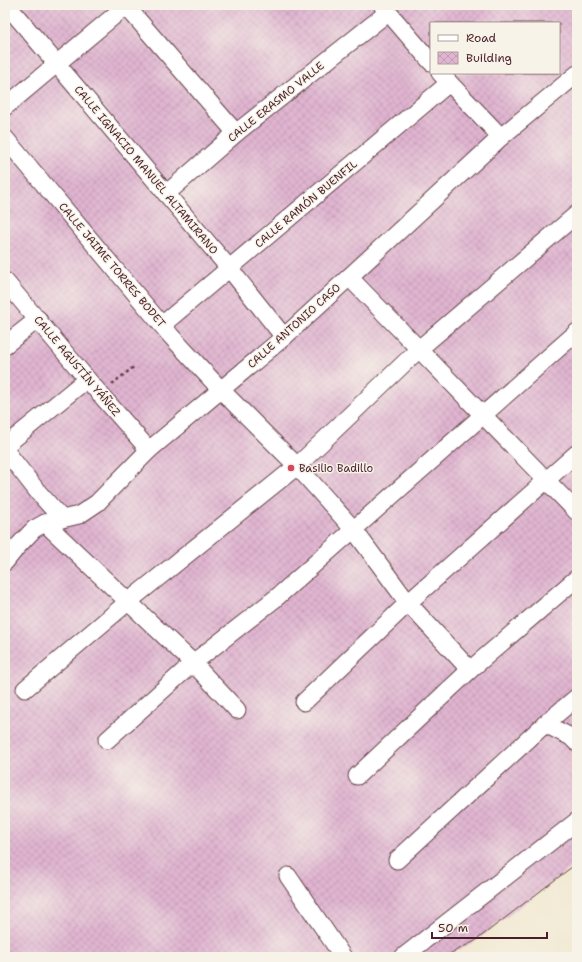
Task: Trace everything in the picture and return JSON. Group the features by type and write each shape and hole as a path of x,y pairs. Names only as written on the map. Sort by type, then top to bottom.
{"street":[{"name":"CALLE IGNACIO MANUEL ALTAMIRANO","path":"7,5 56,65 229,268 284,337"},
{"path":"5,107 126,6 236,133"},
{"path":"384,9 430,61"},
{"name":"CALLE ERASMO VALLE","path":"166,194 236,133 384,9"},
{"name":"CALLE ANTONIO CASO","path":"5,562 34,529 45,523 79,515 97,502 149,450 284,337 501,137 577,74"},
{"path":"445,78 501,137"},
{"name":"CALLE RAMÓN BUENFIL","path":"162,325 445,78"},
{"name":"CALLE JAIME TORRES BODET","path":"5,138 162,325 221,390 297,466 354,530 408,603 470,670"},
{"path":"25,689 129,601 297,466 419,349 577,214"},
{"path":"349,277 577,512"},
{"name":"CALLE AGUSTÍN YÁÑEZ","path":"5,281 38,319 86,379 149,450"},
{"path":"5,345 38,319"},
{"path":"107,740 193,663 276,598 577,332"},
{"path":"5,446 86,379"},
{"path":"5,450 38,492 62,519"},
{"path":"304,702 408,603 577,453"},
{"path":"45,523 193,663 237,710"},
{"path":"357,776 470,670 577,578"},
{"path":"397,860 545,724 577,697"},
{"path":"545,724 571,737 577,742"},
{"path":"403,957 577,821"},
{"path":"288,876 344,957"}],"path":[{"path":"100,394 135,366"}],"building":[{"name":"Basilio Badillo","path":"5,5 577,5 577,863 475,941 443,957 5,957"}],"place":[{"name":"Basilio Badillo","path":"291,468"}]}
